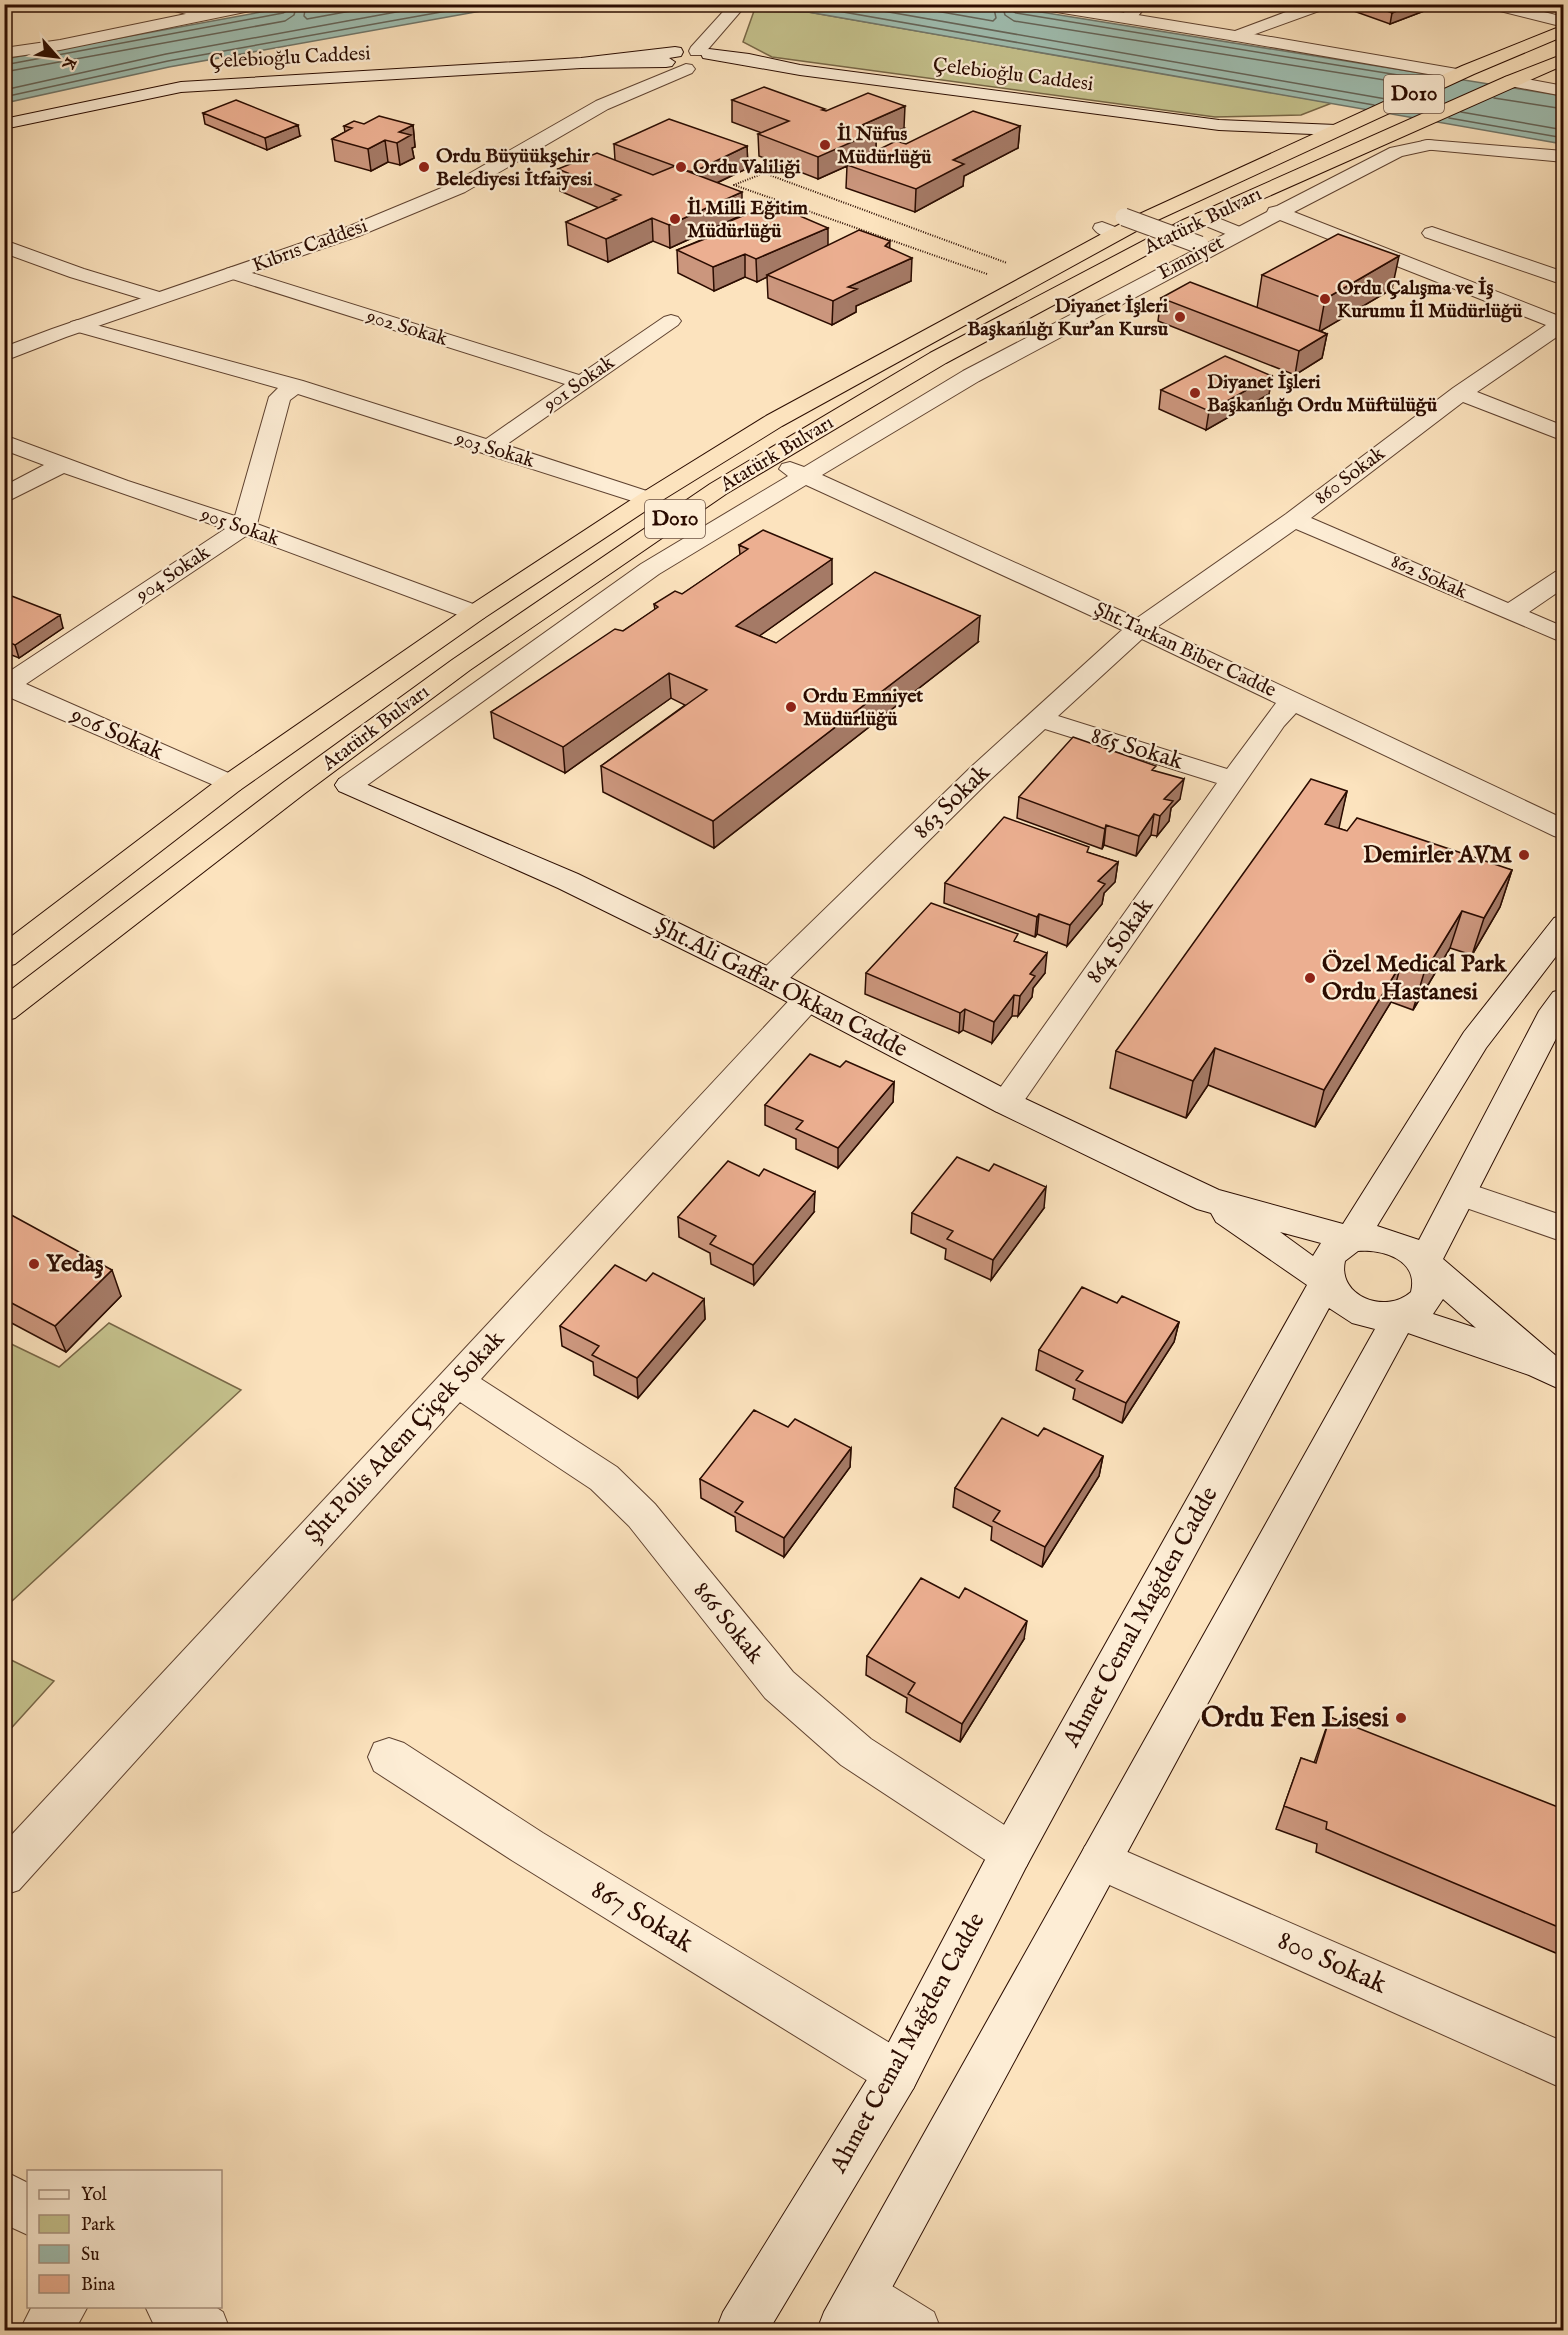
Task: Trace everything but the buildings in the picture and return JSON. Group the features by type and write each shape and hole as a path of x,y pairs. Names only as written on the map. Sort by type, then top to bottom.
{"highway":[{"name":"Atatürk Bulvarı","path":"4,957 230,784 475,613 648,499 774,421 1029,280 1114,226 1267,162 1463,72 1563,30"},
{"name":"Atatürk Bulvarı","path":"4,1011 294,788 460,665 718,489 938,358 1203,218 1563,59"}],"street":[{"path":"165,4 206,14"},
{"path":"4,53 60,45 260,4"},
{"path":"698,60 739,4"},
{"path":"1038,4 1463,72"},
{"path":"1127,19 1140,4"},
{"path":"1236,36 1324,4"},
{"path":"1490,4 1563,22"},
{"name":"Çelebioğlu Caddesi","path":"4,124 181,87 669,59 800,70 1219,125"},
{"name":"Kıbrıs Caddesi","path":"602,105 610,97 669,59"},
{"name":"Kıbrıs Caddesi","path":"4,355 159,298 352,232 458,188 602,105 698,60"},
{"path":"1511,81 1563,91"},
{"path":"1219,125 1336,130"},
{"path":"1219,125 1247,132 1261,141 1269,151 1267,162"},
{"name":"Emniyet","path":"349,785 650,569 971,376 1276,212 1396,152 1428,145 1563,157"},
{"path":"1276,212 1562,324"},
{"path":"1203,218 1238,233"},
{"path":"1114,226 1200,245"},
{"path":"1432,233 1563,279"},
{"path":"4,246 77,273 159,298"},
{"name":"902 Sokak","path":"233,273 581,382"},
{"name":"901 Sokak","path":"489,447 671,321"},
{"name":"860 Sokak","path":"1139,628 1294,519 1461,393 1562,324"},
{"name":"903 Sokak","path":"69,330 288,391 342,402 648,499"},
{"path":"244,527 288,391"},
{"path":"1461,393 1563,434"},
{"name":"905 Sokak","path":"4,442 120,486 244,527 475,613"},
{"name":"Şht.Tarkan Biber Cadde","path":"769,459 1139,628 1563,830"},
{"path":"4,496 62,465"},
{"name":"862 Sokak","path":"1294,519 1563,636"},
{"name":"904 Sokak","path":"6,686 244,527"},
{"path":"1510,613 1563,577"},
{"name":"863 Sokak","path":"770,980 973,781 1139,628"},
{"name":"906 Sokak","path":"6,686 230,784"},
{"name":"864 Sokak","path":"1006,1103 1275,720 1292,701"},
{"name":"865 Sokak","path":"1040,719 1235,780"},
{"name":"Şht.Ali Gaffar Okkan Cadde","path":"349,785 568,881 770,980 1006,1103 1209,1200 1304,1267 1327,1280 1335,1293 1348,1305 1364,1313 1383,1317 1400,1316 1553,1371"},
{"name":"Ahmet Cemal Mağden Cadde","path":"741,2331 897,2073 1011,1853 1327,1280 1325,1267 1329,1255 1338,1245 1351,1239 1475,1040 1563,925"},
{"path":"916,2331 852,2313 1400,1316 1415,1310 1426,1300 1431,1289 1430,1276 1424,1263 1554,1011 1563,999"},
{"name":"Şht.Polis Adem Çiçek Sokak","path":"4,1875 807,1000"},
{"path":"1461,1193 1563,1229"},
{"name":"Şht.Ali Gaffar Okkan Cadde","path":"1209,1200 1351,1239 1366,1237 1390,1241 1413,1252 1553,1371"},
{"name":"866 Sokak","path":"456,1382 604,1478 642,1515 779,1685 856,1752 1011,1853"},
{"name":"867 Sokak","path":"389,1757 528,1847 897,2073"},
{"name":"800 Sokak","path":"1100,1860 1563,2066"},
{"path":"4,2195 27,2210"},
{"path":"45,2331 62,2308"},
{"path":"171,2308 205,2331"}],"path":[{"path":"764,173 1029,280 734,185 764,173"}],"green space":[{"path":"754,11 808,12 1332,103 1301,115 1215,117 772,57 743,42"},
{"path":"109,1323 241,1390 12,1601 5,1601 5,1341 59,1367"},
{"path":"5,1657 54,1681 5,1735"}],"water":[{"path":"299,5 603,5 481,11 169,67 5,103 5,59"},
{"path":"671,5 998,5 1563,96 1563,144 808,12"}],"place":[{"name":"İl Nüfus Müdürlüğü","path":"825,145"},
{"name":"Ordu Büyüükşehir Belediyesi İtfaiyesi","path":"424,167"},
{"name":"Ordu Valiliği","path":"681,167"},
{"name":"İl Milli Eğitim Müdürlüğü","path":"675,219"},
{"name":"Ordu Çalışma ve İş Kurumu İl Müdürlüğü","path":"1325,299"},
{"name":"Diyanet İşleri Başkanlığı Kur'an Kursu","path":"1180,317"},
{"name":"Diyanet İşleri Başkanlığı Ordu Müftülüğü","path":"1195,393"},
{"name":"Ordu Emniyet Müdürlüğü","path":"791,707"},
{"name":"Demirler AVM","path":"1524,855"},
{"name":"Özel Medical Park Ordu Hastanesi","path":"1310,978"},
{"name":"Yedaş","path":"34,1264"},
{"name":"Ordu Fen Lisesi","path":"1401,1718"}]}
